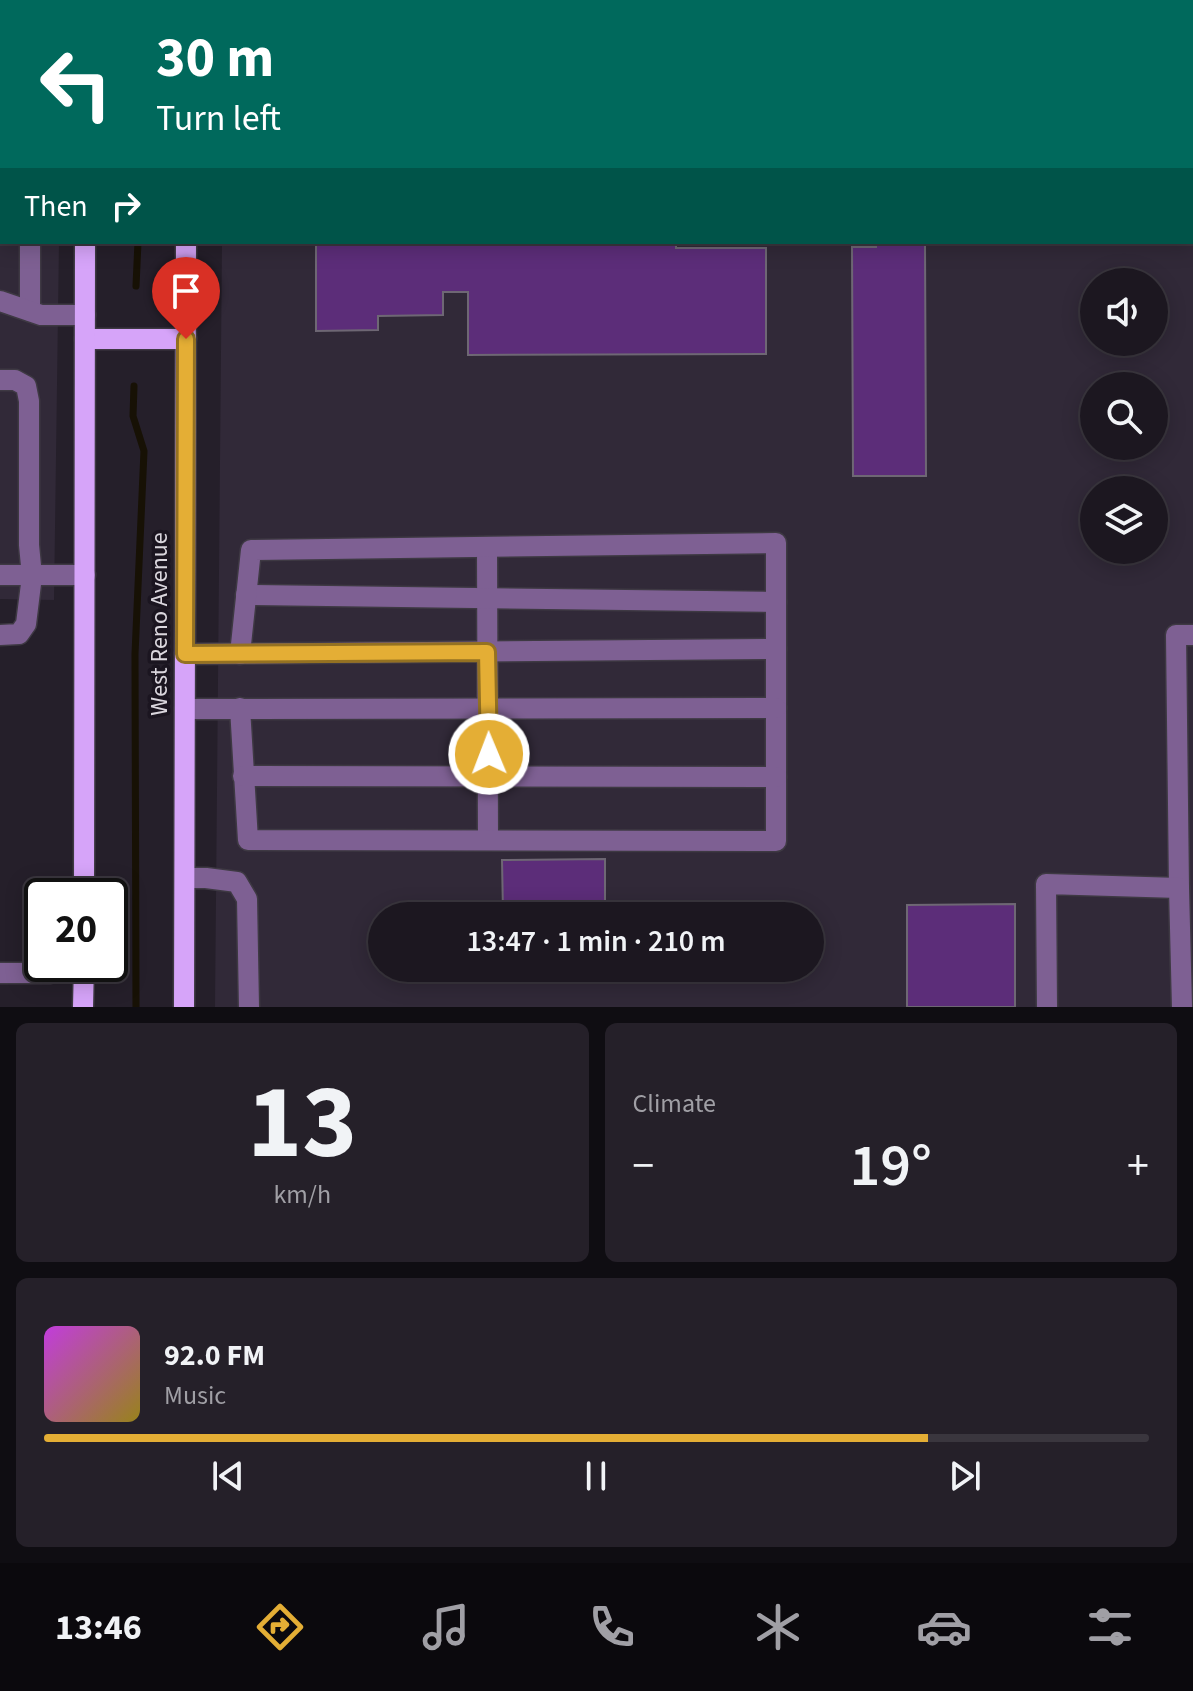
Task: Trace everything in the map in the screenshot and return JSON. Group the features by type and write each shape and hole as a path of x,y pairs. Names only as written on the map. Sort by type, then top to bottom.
{"main road":[{"path":"84,878 85,244"},
{"name":"West Reno Avenue","path":"184,1007 186,244"},
{"path":"85,339 186,339"},
{"path":"83,1007 84,982"}],"lane":[{"path":"30,244 30,311"},
{"path":"0,301 41,315 85,315"},
{"path":"0,380 15,380 26,386 29,401 29,545 32,576 26,624 19,634 0,635"},
{"path":"240,654 251,550 776,543 776,841 248,840 240,708"},
{"path":"487,547 488,840"},
{"path":"0,575 85,575"},
{"path":"246,595 776,602"},
{"path":"1182,1007 1187,949 1179,888 1185,747 1176,635 1193,635"},
{"path":"185,654 776,649"},
{"path":"185,709 776,708"},
{"path":"243,776 776,777"},
{"path":"185,878 237,882 247,899 249,1007"},
{"path":"1047,1007 1046,884 1179,888"},
{"path":"0,973 24,973"}],"shaded area":[{"path":"0,244 59,244 54,600 0,599"},
{"path":"222,244 1193,244 1193,1007 215,1007"}],"building":[{"path":"316,244 676,244 676,248 766,248 766,354 468,355 468,292 443,292 443,315 378,316 378,330 316,331"},
{"path":"876,244 925,244 926,476 853,476 852,247 876,247"},
{"path":"605,859 605,902 503,902 502,860"},
{"path":"1015,904 1015,1007 907,1007 907,905"}],"waterway":[{"path":"136,286 138,244"},
{"path":"134,386 133,416 144,451 135,654 136,1007"}],"route":[{"path":"186,339 185,654 487,652 489,754"}]}
